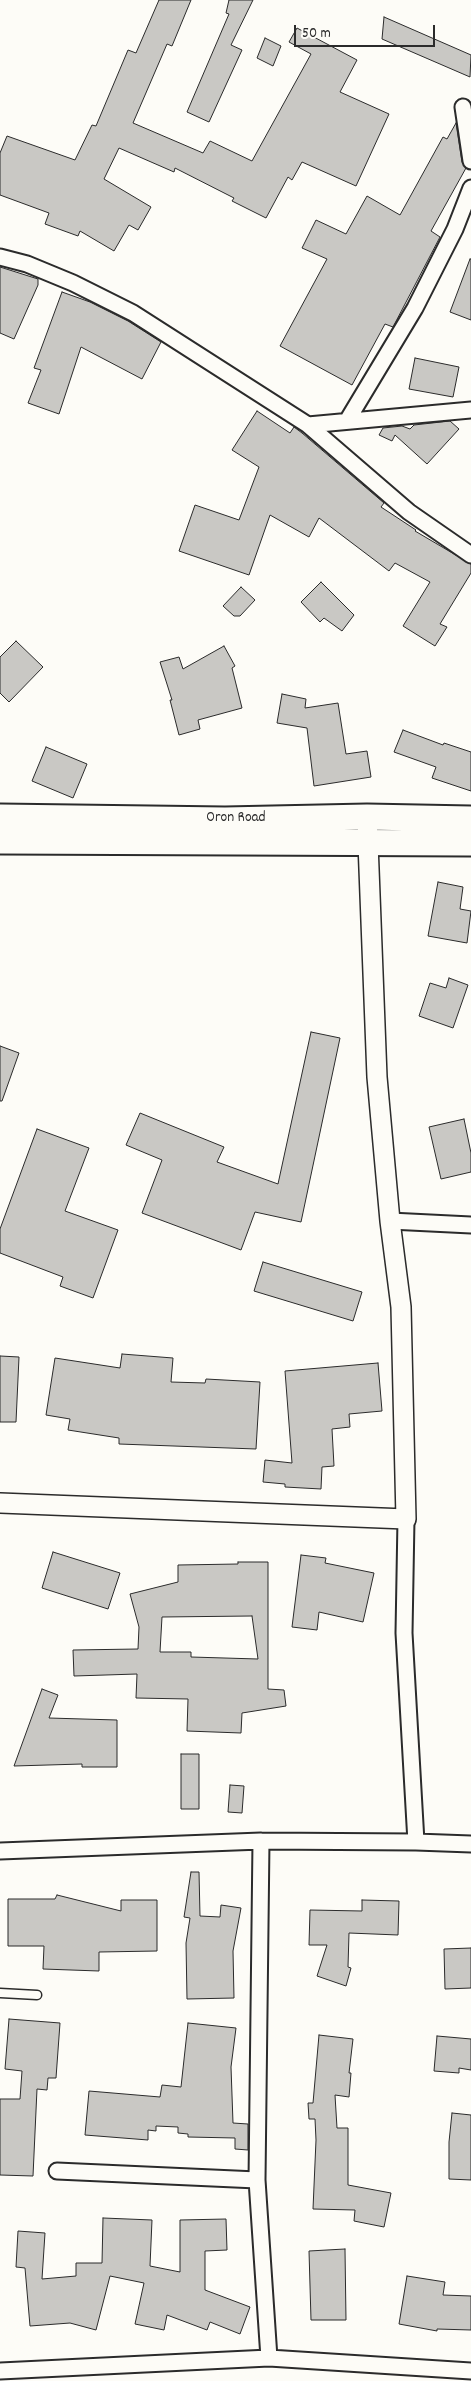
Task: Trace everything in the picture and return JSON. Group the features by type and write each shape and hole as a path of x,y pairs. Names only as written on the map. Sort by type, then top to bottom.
{"highway":[{"name":"Oron Road","path":"0,817 226,820 367,829 471,843"},
{"name":"Oron Road","path":"0,841 224,843 471,819"}],"street":[{"path":"463,107 469,134 471,161"},
{"path":"347,421 415,308 455,229 471,188"},
{"path":"0,257 27,264 73,283 133,313 308,425 409,512 471,555"},
{"path":"308,425 471,410"},
{"path":"367,829 377,1077 400,1307 406,1519 404,1633 416,1842"},
{"path":"390,1221 471,1225"},
{"path":"0,1503 406,1519"},
{"path":"261,1841 257,2180 268,2358"},
{"path":"0,1851 261,1841 471,1844"},
{"path":"57,2171 257,2180"},
{"path":"0,2371 268,2358 471,2371"}],"lane":[{"path":"0,1993 37,1994"}],"building":[{"path":"159,0 191,0 172,46 167,44 133,123 203,153 210,141 252,161 311,54 289,42 297,28 357,60 340,92 389,114 356,186 302,162 292,180 288,177 266,218 232,201 234,198 175,168 174,172 119,148 104,179 151,207 138,230 129,225 114,251 80,231 78,236 45,224 49,213 0,195 0,153 7,136 75,160 92,125 96,126 128,50 136,53"},
{"path":"229,0 253,0 231,45 242,50 209,122 187,112 229,14 226,13"},
{"path":"384,17 471,55 470,77 382,39"},
{"path":"265,38 281,46 273,66 257,58"},
{"path":"456,123 462,162 466,168 431,231 440,237 393,327 385,324 352,385 280,346 327,259 302,248 316,220 346,234 367,196 400,215 443,137 447,139"},
{"path":"471,259 471,320 450,312"},
{"path":"0,267 38,279 38,285 14,339 0,333"},
{"path":"62,292 90,302 128,321 161,342 142,379 81,347 59,414 28,403 41,370 34,368"},
{"path":"415,358 459,367 453,397 409,389"},
{"path":"257,411 290,433 294,427 384,503 381,507 415,531 471,564 471,573 440,624 447,627 435,646 403,626 430,582 395,563 389,571 319,518 309,537 270,515 249,575 179,551 195,505 239,520 259,467 232,450"},
{"path":"450,421 459,429 427,464 395,435 392,441 379,435 383,428 402,426 410,429 414,425"},
{"path":"321,582 354,615 342,631 324,618 320,622 301,602"},
{"path":"241,587 255,600 240,616 234,616 223,606"},
{"path":"16,641 43,667 9,702 0,693 0,657"},
{"path":"224,646 235,666 232,668 242,708 198,720 200,729 179,735 170,700 172,700 160,662 179,657 183,669"},
{"path":"282,694 306,699 305,708 338,703 346,754 367,751 371,777 314,786 307,728 277,723"},
{"path":"403,730 443,745 444,743 471,752 471,791 432,778 436,767 394,752"},
{"path":"46,747 87,764 73,798 32,781"},
{"path":"438,882 463,887 460,909 471,911 467,943 428,936"},
{"path":"449,978 468,985 453,1028 419,1016 430,983 446,988"},
{"path":"311,1032 340,1038 301,1222 255,1212 241,1250 142,1213 162,1160 126,1145 140,1113 224,1147 217,1162 278,1184"},
{"path":"0,1046 19,1053 2,1101 0,1101"},
{"path":"464,1119 471,1153 471,1172 441,1179 429,1127"},
{"path":"37,1129 89,1148 65,1211 118,1230 93,1298 60,1286 63,1277 0,1253 0,1229"},
{"path":"263,1262 362,1292 353,1321 254,1291"},
{"path":"122,1354 173,1358 171,1382 205,1383 206,1379 260,1382 256,1449 119,1444 119,1438 68,1430 70,1419 46,1415 55,1358 120,1368"},
{"path":"0,1356 19,1357 16,1422 0,1422"},
{"path":"378,1363 382,1411 349,1414 350,1427 332,1429 334,1466 322,1467 321,1489 285,1487 285,1484 263,1482 265,1460 292,1463 285,1371"},
{"path":"53,1552 120,1573 108,1609 42,1588"},
{"path":"301,1555 326,1558 325,1563 374,1573 363,1622 319,1612 317,1630 292,1627"},
{"path":"238,1562 268,1562 268,1689 284,1690 286,1706 242,1713 241,1733 187,1731 188,1699 136,1698 137,1674 74,1676 73,1650 138,1649 139,1627 130,1594 178,1582 178,1565 238,1564","holes":["252,1616 258,1659 191,1657 191,1652 160,1652 162,1617"]},
{"path":"42,1689 58,1695 49,1718 117,1720 117,1767 82,1767 82,1764 14,1766"},
{"path":"181,1754 199,1754 199,1809 181,1809"},
{"path":"230,1785 244,1786 242,1813 228,1812"},
{"path":"191,1872 199,1872 200,1916 220,1917 221,1905 241,1908 233,1951 234,1998 187,1999 186,1943 190,1918 184,1917"},
{"path":"57,1895 121,1911 121,1900 157,1900 157,1951 99,1952 99,1971 43,1969 44,1946 8,1946 8,1899 55,1899"},
{"path":"362,1900 399,1901 398,1935 349,1933 348,1967 351,1968 346,1986 317,1976 327,1945 309,1945 310,1910 362,1911"},
{"path":"471,1948 471,1988 445,1989 444,1949"},
{"path":"9,2019 60,2023 56,2078 48,2078 47,2090 37,2089 33,2176 0,2175 0,2099 20,2099 22,2071 5,2069"},
{"path":"188,2023 236,2028 231,2067 233,2123 248,2124 248,2150 235,2149 235,2138 188,2137 188,2134 178,2133 178,2127 156,2126 156,2131 148,2130 148,2140 85,2135 89,2091 160,2097 162,2085 181,2087"},
{"path":"319,2035 353,2039 349,2073 351,2073 349,2097 335,2095 337,2128 348,2128 348,2185 391,2193 384,2227 354,2221 355,2210 313,2209 316,2140 315,2119 309,2119 308,2103 313,2103"},
{"path":"437,2036 471,2039 471,2070 459,2068 459,2073 434,2071"},
{"path":"452,2113 471,2115 471,2180 449,2179 449,2142"},
{"path":"103,2218 152,2220 150,2266 180,2272 180,2220 226,2219 227,2250 205,2251 205,2290 250,2307 240,2334 210,2322 207,2330 167,2315 164,2330 135,2324 144,2283 110,2276 96,2330 70,2323 30,2326 25,2268 16,2267 18,2231 45,2233 42,2279 76,2276 76,2263 102,2263"},
{"path":"345,2249 346,2320 311,2320 309,2251"},
{"path":"407,2276 445,2282 443,2295 471,2296 471,2330 437,2329 437,2331 399,2324"}]}
